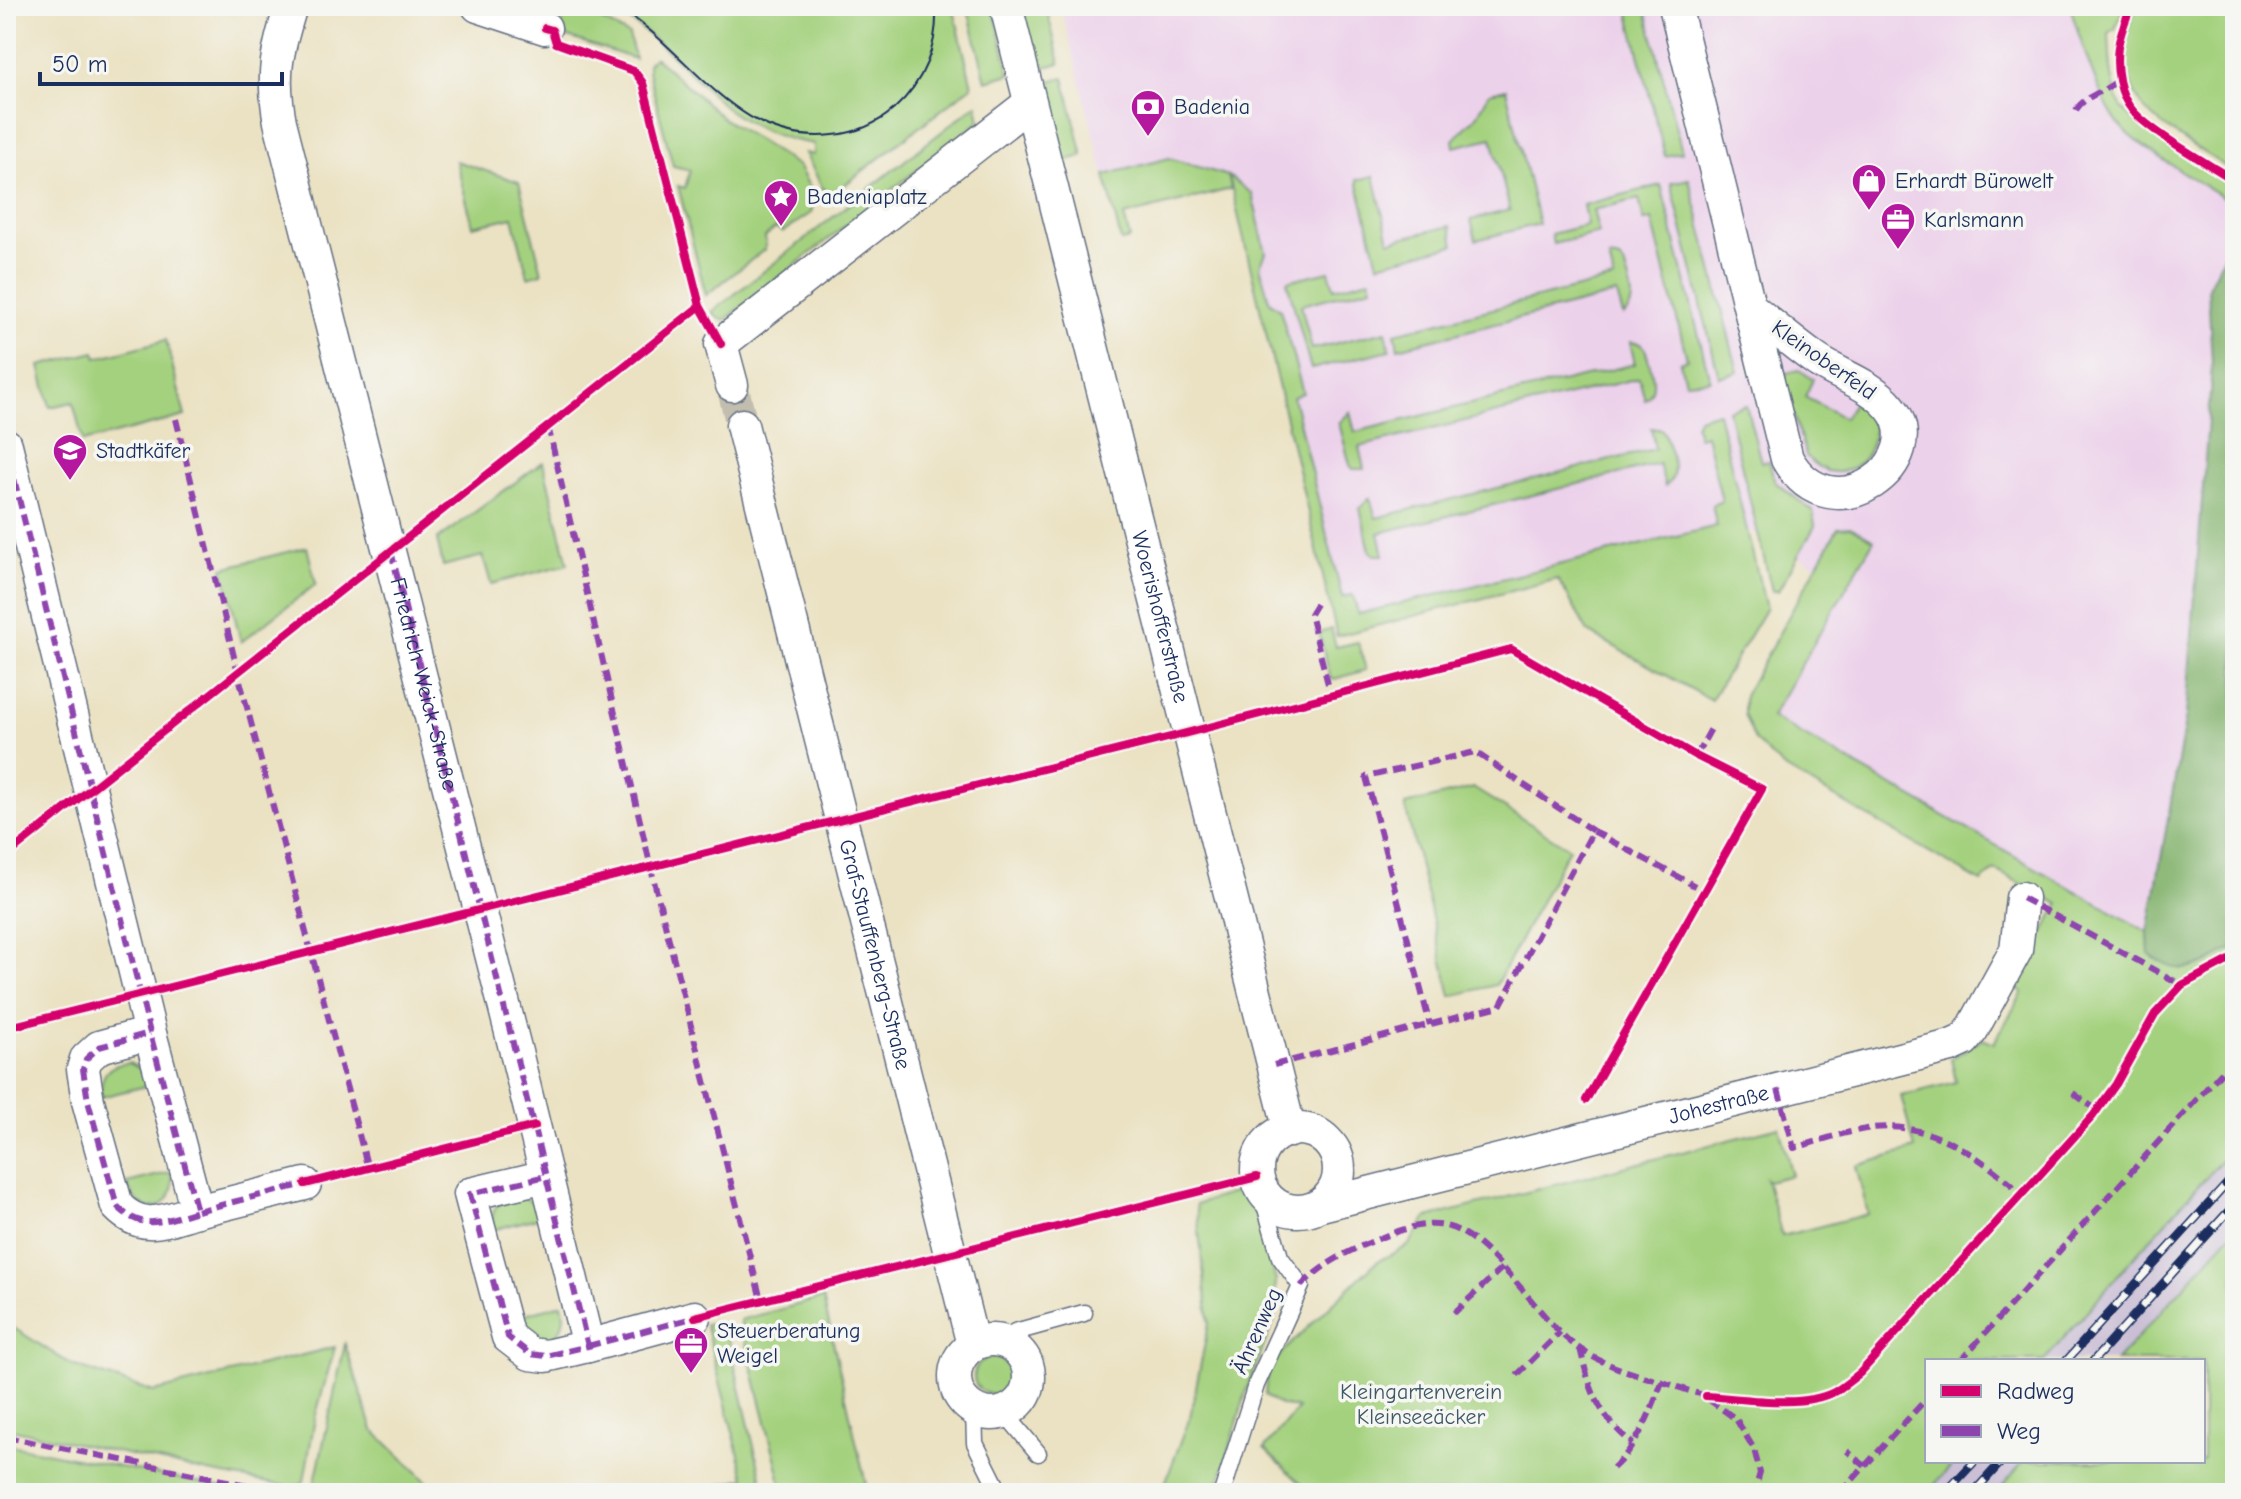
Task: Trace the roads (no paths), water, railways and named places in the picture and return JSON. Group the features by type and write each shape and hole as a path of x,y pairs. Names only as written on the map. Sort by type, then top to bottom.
{"street":[{"name":"Friedrich-Weick-Straße","path":"291,6 276,53 275,96 280,122 379,502 588,1346"},
{"path":"478,6 545,28"},
{"path":"732,385 721,344 1030,103 1006,6"},
{"name":"Kleinoberfeld","path":"1675,6 1787,459 1813,487 1826,492 1847,494 1868,487 1888,469 1898,446 1898,420 1890,407 1863,386 1815,359 1751,308"},
{"name":"Woerishofferstraße","path":"1030,103 1290,1131"},
{"name":"Graf-Stauffenberg-Straße","path":"742,425 988,1344 1022,1355 1029,1376 1022,1398 989,1410"},
{"path":"6,445 150,1033 197,1211"},
{"name":"Johestraße","path":"1321,1205 1951,1046 1964,1040 1972,1030 2016,950 2022,898"},
{"path":"150,1033 99,1047 86,1059 83,1069 112,1194 117,1206 127,1216 139,1222 155,1223 305,1184"},
{"path":"1290,1131 1309,1131 1322,1137 1337,1158 1339,1175 1332,1194 1321,1205 1310,1210 1295,1212 1282,1208 1261,1191 1257,1166 1262,1152 1272,1139 1290,1131"},
{"path":"546,1176 470,1194 502,1324 508,1337 530,1354 546,1356 695,1317"},
{"path":"988,1344 962,1355 955,1378 963,1399 989,1410"}],"lane":[{"name":"Ährenweg","path":"1222,1493 1256,1385 1301,1286 1280,1257 1261,1191"},
{"path":"988,1344 1015,1332 1084,1313"},
{"path":"1000,1493 975,1443 989,1410 1038,1453"}],"tunnel":[{"path":"732,385 742,425"}],"tram line":[{"path":"616,6 643,25 741,111 768,126 799,135 833,135 857,130 887,114 904,98 921,75 932,49 936,6"}],"railway":[{"path":"2068,1359 2235,1175"},
{"path":"2095,1359 2235,1204"},
{"path":"1945,1493 1973,1463"},
{"path":"1973,1493 2000,1463"}],"place":[{"name":"Badenia","path":"1148,138"},
{"name":"Erhardt Bürowelt","path":"1869,212"},
{"name":"Badeniaplatz","path":"781,228"},
{"name":"Karlsmann","path":"1898,251"},
{"name":"Stadtkäfer","path":"70,482"},
{"name":"Steuerberatung Weigel","path":"691,1375"}],"park label":[{"name":"Kleingartenverein Kleinseeäcker","path":"1421,1404"}]}
